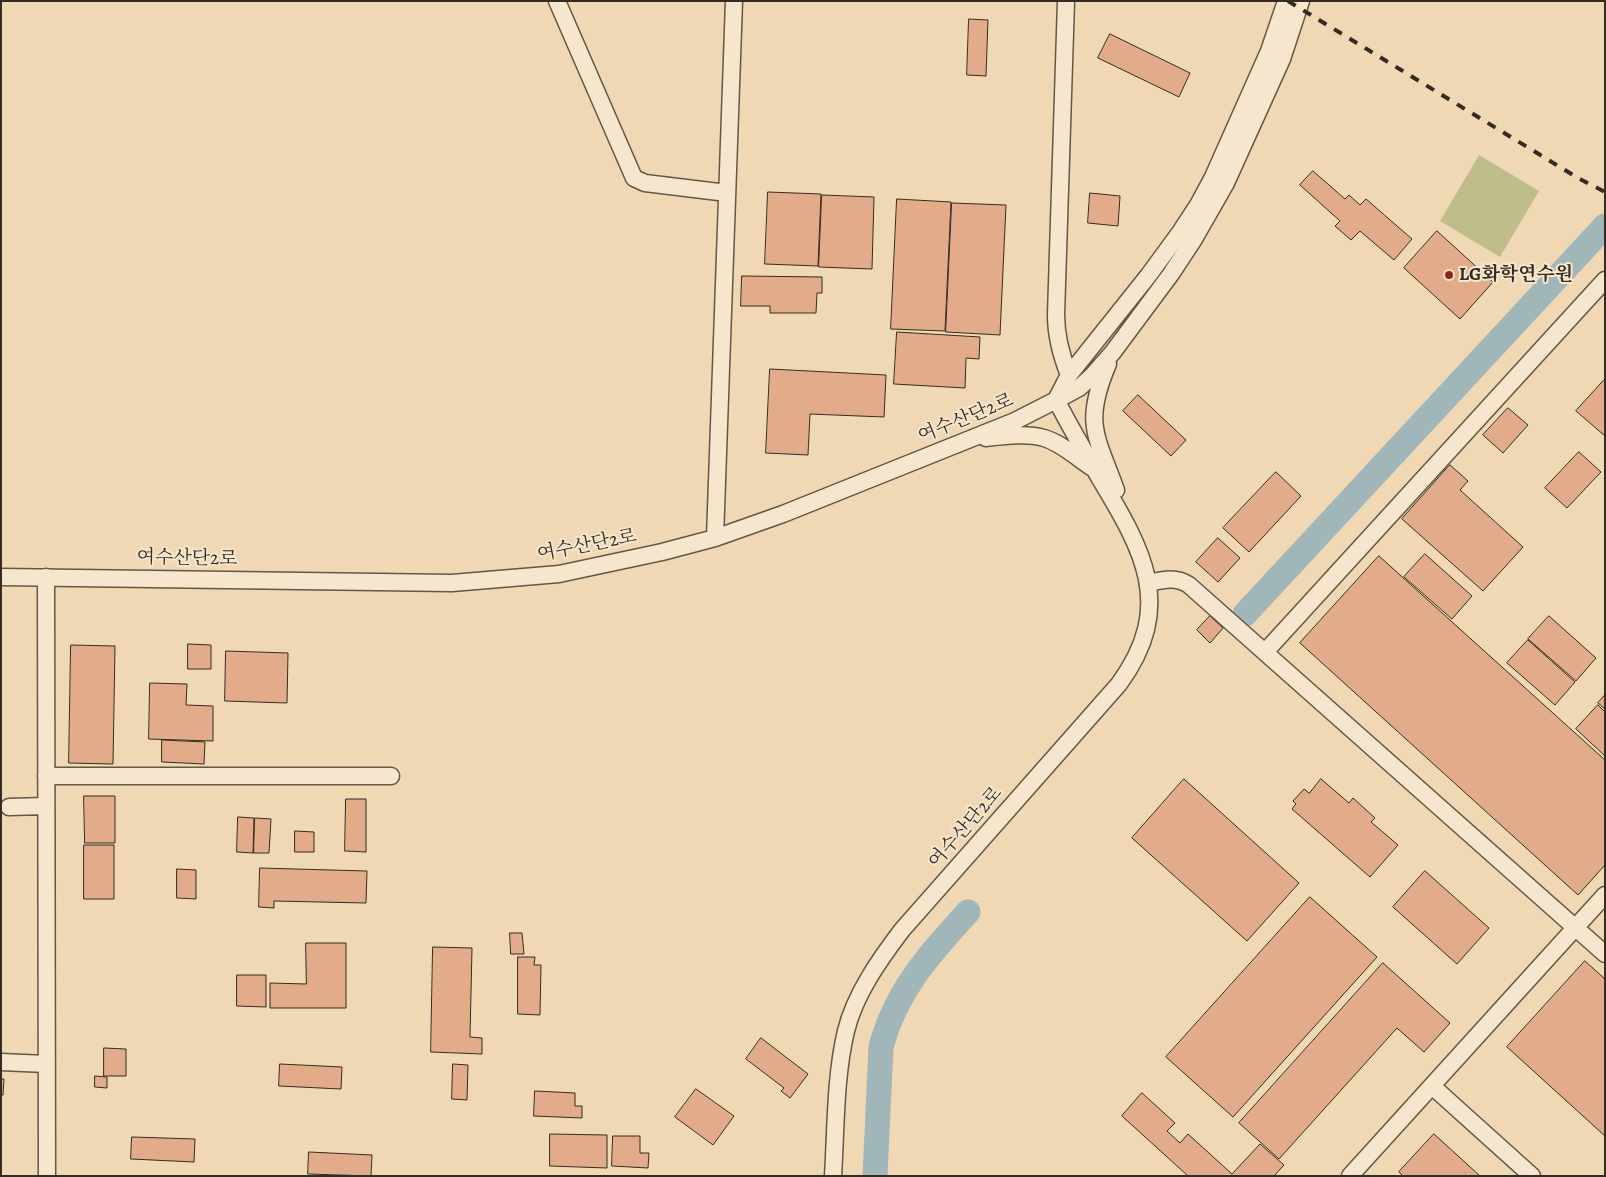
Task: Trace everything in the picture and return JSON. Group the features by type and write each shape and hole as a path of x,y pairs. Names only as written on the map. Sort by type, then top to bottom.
{"street":[{"path":"557,1 634,178 645,183 727,193"},
{"path":"715,538 734,1"},
{"path":"1066,1 1056,334 1060,353 1069,375"},
{"path":"1056,400 1069,375 1148,276 1198,204 1213,177 1269,51 1286,1"},
{"path":"1056,400 1079,388 1113,352 1171,274 1194,239 1226,183 1282,59 1301,1"},
{"path":"1265,652 1605,280"},
{"path":"1113,352 1096,395 1094,421 1098,445 1118,497 1122,514"},
{"name":"여수산단2로","path":"1,577 461,582 559,574 662,552 715,538 783,514 969,440 1029,415 1056,400 1094,470 1122,514 1140,553 1148,583 1148,615 1144,637 1136,659 1119,684 902,930 866,986 846,1031 840,1071 833,1176"},
{"path":"969,440 1016,436 1044,438 1068,451 1094,470"},
{"path":"46,577 47,1176"},
{"path":"1148,583 1168,579 1184,581 1605,954"},
{"path":"46,776 391,776"},
{"path":"9,807 46,806"},
{"path":"1350,1176 1605,894"},
{"path":"1,1062 46,1064"},
{"path":"1432,1086 1532,1176"}],"shaded area":[{"path":"1479,155 1539,191 1500,257 1440,221"}],"building":[{"path":"969,19 988,20 986,76 967,75"},
{"path":"1110,34 1190,73 1179,97 1098,58"},
{"path":"1313,171 1345,199 1349,195 1360,205 1366,199 1412,239 1394,260 1360,231 1351,240 1335,226 1340,221 1300,185"},
{"path":"768,192 821,194 818,266 765,264"},
{"path":"1090,193 1120,196 1118,226 1088,223"},
{"path":"822,195 874,197 872,269 819,267"},
{"path":"897,199 951,202 945,331 891,329"},
{"path":"952,203 1006,205 1000,335 946,332"},
{"name":"LG화학연수원","path":"1437,231 1493,282 1460,319 1404,268"},
{"path":"742,276 822,277 822,293 817,293 816,313 770,313 770,306 741,306"},
{"path":"897,332 980,337 979,359 966,358 965,388 894,384"},
{"path":"770,369 886,375 884,417 810,414 808,455 766,453"},
{"path":"1605,379 1605,436 1576,411"},
{"path":"1138,395 1186,440 1171,456 1123,411"},
{"path":"1508,408 1528,425 1503,453 1483,435"},
{"path":"1579,452 1601,472 1567,508 1545,488"},
{"path":"1450,465 1468,481 1460,490 1523,547 1483,591 1402,519"},
{"path":"1276,472 1301,496 1249,552 1223,528"},
{"path":"1218,538 1240,558 1218,582 1196,562"},
{"path":"1425,554 1472,596 1452,619 1404,577"},
{"path":"1379,556 1605,760 1605,865 1578,895 1300,643"},
{"path":"1210,616 1223,628 1210,643 1197,630"},
{"path":"1549,616 1596,658 1576,681 1528,639"},
{"path":"1528,640 1575,682 1555,705 1507,663"},
{"path":"188,644 211,645 211,669 188,669"},
{"path":"71,645 115,646 113,764 69,763"},
{"path":"226,651 288,653 287,703 225,701"},
{"path":"150,683 187,684 186,705 213,706 213,741 149,739"},
{"path":"1605,695 1605,709 1598,703"},
{"path":"1598,705 1605,712 1605,756 1576,729"},
{"path":"162,740 205,742 204,764 162,762"},
{"path":"1184,779 1299,883 1247,941 1132,838"},
{"path":"1321,779 1349,803 1353,798 1375,818 1371,822 1398,845 1370,877 1292,809 1296,804 1293,801 1304,789 1309,793"},
{"path":"84,796 115,796 115,843 85,843"},
{"path":"346,799 366,799 366,852 345,851"},
{"path":"238,817 254,818 253,853 237,852"},
{"path":"255,818 271,819 269,853 254,853"},
{"path":"295,831 314,832 314,852 295,852"},
{"path":"84,845 114,845 114,899 84,899"},
{"path":"260,868 367,871 366,903 274,901 274,908 259,907"},
{"path":"177,869 196,870 196,899 177,898"},
{"path":"1425,871 1489,928 1457,964 1393,907"},
{"path":"1310,897 1377,957 1233,1117 1166,1057"},
{"path":"510,933 522,933 524,954 511,954"},
{"path":"306,943 346,943 346,1008 270,1008 270,983 306,984"},
{"path":"433,947 472,948 470,1037 482,1038 482,1054 431,1052"},
{"path":"518,957 535,957 534,965 541,965 540,1015 518,1014"},
{"path":"1585,961 1605,979 1605,1136 1507,1047"},
{"path":"1383,963 1450,1023 1424,1052 1397,1028 1279,1159 1239,1123"},
{"path":"237,975 266,975 266,1007 237,1006"},
{"path":"761,1038 808,1074 790,1098 781,1091 784,1088 746,1059"},
{"path":"104,1048 126,1049 126,1076 104,1076"},
{"path":"280,1064 342,1067 341,1089 279,1086"},
{"path":"453,1064 468,1065 467,1100 452,1099"},
{"path":"95,1076 107,1077 107,1088 95,1087"},
{"path":"1,1079 4,1079 3,1095 1,1095"},
{"path":"696,1089 734,1116 713,1145 675,1117"},
{"path":"535,1091 575,1093 575,1106 582,1106 582,1118 534,1116"},
{"path":"1142,1093 1175,1123 1167,1131 1180,1143 1188,1134 1232,1174 1260,1144 1284,1165 1274,1176 1188,1176 1122,1116"},
{"path":"550,1134 607,1135 607,1168 550,1166"},
{"path":"1434,1134 1480,1176 1403,1176 1399,1172"},
{"path":"613,1136 640,1136 640,1153 649,1153 648,1168 612,1166"},
{"path":"132,1137 195,1139 194,1162 131,1159"},
{"path":"309,1152 372,1155 371,1176 308,1174"}],"waterway":[{"path":"1245,614 1605,226"},
{"path":"875,1176 881,1047 887,1027 895,1008 916,974 968,912"}],"railway":[{"path":"1288,1 1578,178 1605,192"}],"place":[{"name":"LG화학연수원","path":"1449,275"}]}
